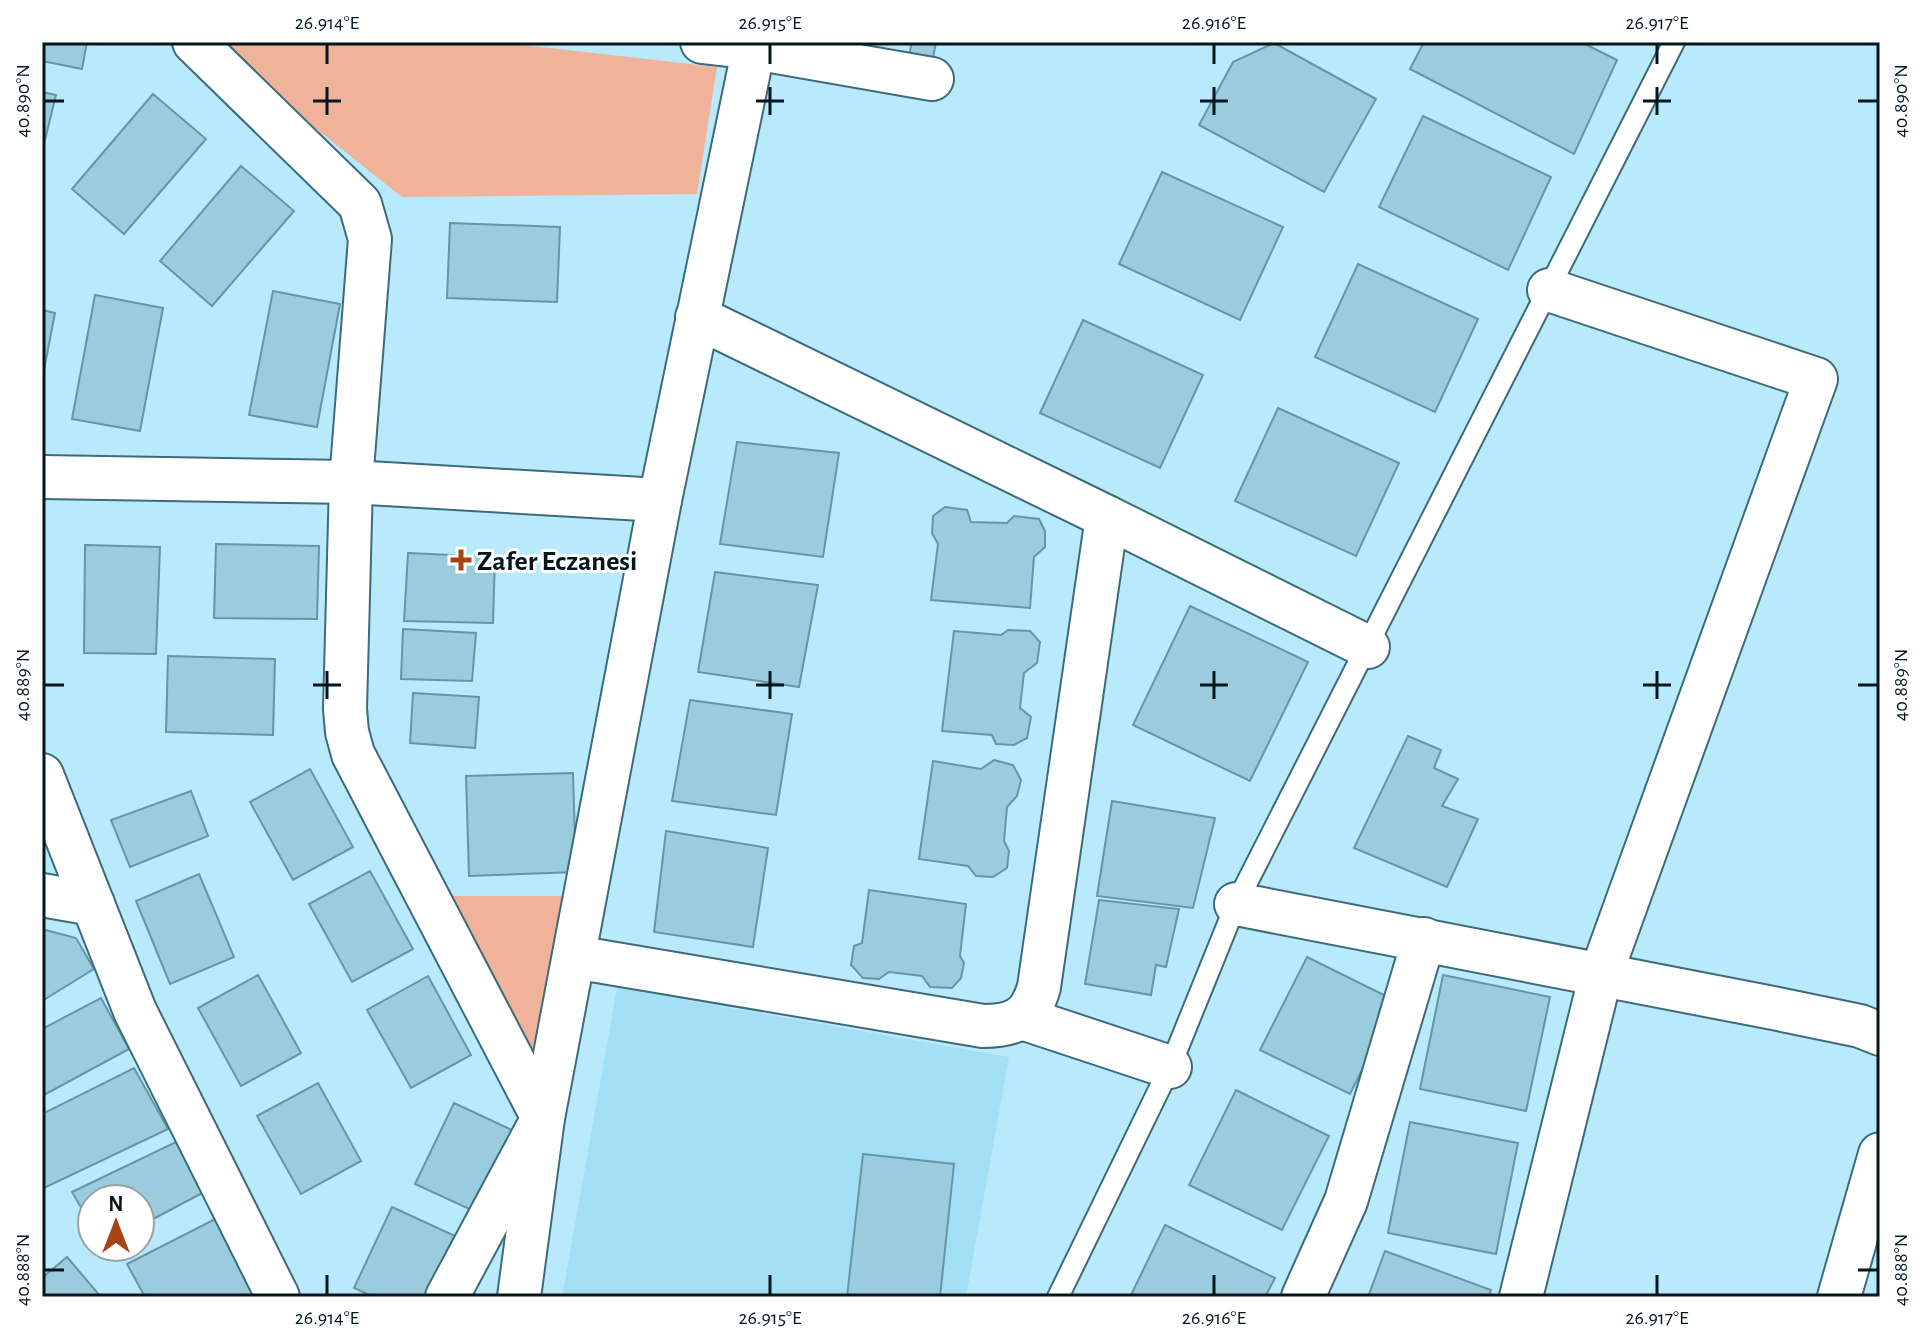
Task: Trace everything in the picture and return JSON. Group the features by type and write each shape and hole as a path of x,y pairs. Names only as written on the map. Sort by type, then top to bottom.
{"street":[{"path":"194,42 360,204 370,239 351,482 347,732 353,754 543,1118"},
{"path":"702,42 755,45 932,79"},
{"path":"519,1297 543,1118 660,500 755,45"},
{"path":"1521,1297 1601,974 1816,379 1549,290"},
{"path":"697,317 1368,647"},
{"path":"42,477 351,482 660,500"},
{"path":"574,957 983,1026 1004,1026 1022,1018 1034,1003 1039,987 1107,517"},
{"path":"42,775 135,1011 278,1297"},
{"path":"42,895 93,904"},
{"path":"1236,904 1860,1026 1880,1034"},
{"path":"1303,1297 1346,1201 1424,939"},
{"path":"1022,1018 1170,1067"},
{"path":"447,1297 543,1118"},
{"path":"1839,1297 1880,1154"}],"lane":[{"path":"1058,1297 1170,1067 1236,904 1674,42"}],"shaded area":[{"path":"223,42 497,42 717,67 697,194 402,197 217,50"},
{"path":"444,896 580,896 544,1072"},
{"path":"617,988 1009,1057 966,1297 562,1297"}],"building":[{"path":"42,42 87,42 82,69 42,61"},
{"path":"912,42 936,42 932,64 908,59"},
{"path":"1424,42 1581,42 1617,60 1574,154 1410,69"},
{"path":"1274,43 1376,99 1324,192 1199,125 1233,62"},
{"path":"42,92 56,95 42,152"},
{"path":"153,94 206,139 124,234 72,189"},
{"path":"1423,116 1551,177 1508,270 1379,207"},
{"path":"241,166 294,211 212,306 160,261"},
{"path":"1162,172 1283,227 1240,320 1119,264"},
{"path":"450,223 560,227 557,302 447,298"},
{"path":"1358,264 1478,319 1435,412 1315,357"},
{"path":"273,291 340,304 317,427 249,415"},
{"path":"95,295 163,308 140,431 72,419"},
{"path":"42,310 55,313 42,380"},
{"path":"1083,320 1203,375 1160,468 1040,413"},
{"path":"1278,408 1399,463 1356,556 1235,501"},
{"path":"737,442 839,453 823,557 720,544"},
{"path":"945,507 967,510 971,522 1007,523 1014,516 1039,519 1045,531 1045,547 1034,557 1030,608 931,600 938,544 932,533 933,516"},
{"path":"216,544 319,546 317,619 214,618"},
{"path":"85,545 160,547 156,654 84,653"},
{"path":"408,553 495,557 493,623 404,621"},
{"path":"715,572 818,585 799,687 698,672"},
{"path":"1190,606 1308,662 1250,781 1133,725"},
{"path":"403,629 476,633 472,681 401,679"},
{"path":"1008,630 1030,631 1040,642 1037,663 1024,673 1020,708 1031,717 1027,738 1014,745 996,744 992,735 942,731 954,631 1001,635"},
{"path":"168,656 275,659 273,735 166,732"},
{"path":"413,693 479,697 475,748 410,743"},
{"path":"690,700 792,714 776,815 672,801"},
{"path":"1408,736 1441,750 1434,768 1458,779 1442,806 1478,819 1447,887 1354,848"},
{"path":"994,760 1013,765 1021,780 1017,796 1007,807 1004,841 1009,851 1007,868 993,877 976,876 968,866 919,859 933,761 981,769"},
{"path":"310,769 353,847 293,880 250,802"},
{"path":"573,773 576,872 469,876 466,776"},
{"path":"191,791 208,836 130,867 111,820"},
{"path":"1112,801 1215,818 1193,908 1097,896"},
{"path":"666,831 768,848 753,947 654,932"},
{"path":"370,871 413,949 352,982 309,904"},
{"path":"199,874 234,957 170,984 136,901"},
{"path":"869,890 966,904 960,956 964,963 961,978 952,988 930,987 922,976 889,972 879,979 863,978 851,965 854,946 862,943"},
{"path":"1099,900 1179,909 1166,967 1156,965 1151,995 1085,984"},
{"path":"42,929 76,938 94,969 42,1001"},
{"path":"1307,957 1396,1001 1350,1094 1260,1050"},
{"path":"258,975 301,1053 241,1086 198,1008"},
{"path":"1443,975 1550,997 1526,1111 1420,1089"},
{"path":"428,976 471,1055 411,1088 367,1010"},
{"path":"101,998 129,1049 42,1096 42,1029"},
{"path":"134,1068 168,1129 42,1189 42,1114"},
{"path":"318,1083 361,1161 301,1194 257,1116"},
{"path":"1236,1090 1329,1136 1282,1230 1189,1185"},
{"path":"454,1103 516,1132 478,1213 415,1184"},
{"path":"1410,1122 1518,1143 1496,1254 1388,1233"},
{"path":"178,1141 206,1191 156,1218 156,1183 91,1183"},
{"path":"863,1154 954,1164 940,1297 847,1297"},
{"path":"392,1207 455,1236 426,1297 374,1297 354,1288"},
{"path":"221,1216 265,1297 145,1297 127,1264 156,1263 156,1249"},
{"path":"1165,1225 1275,1278 1265,1297 1130,1297"},
{"path":"1385,1251 1491,1290 1488,1297 1368,1297"},
{"path":"67,1257 101,1297 42,1297 42,1278"}],"place":[{"name":"Zafer Eczanesi","path":"461,560"}]}
